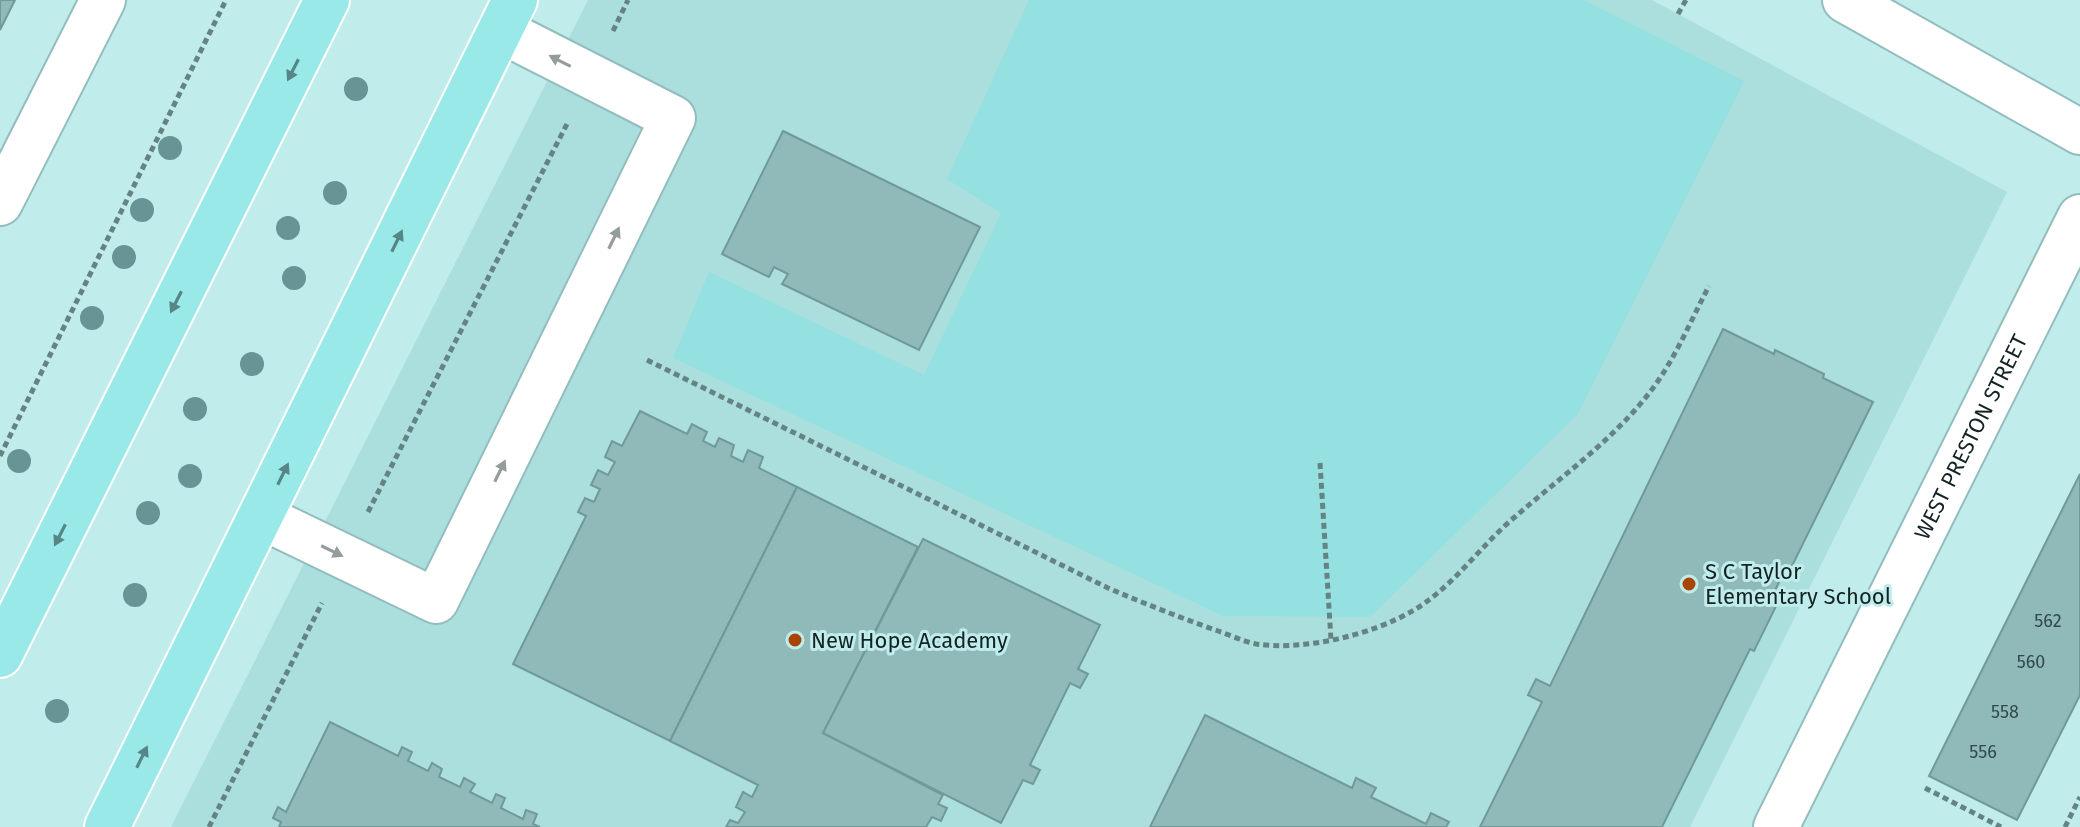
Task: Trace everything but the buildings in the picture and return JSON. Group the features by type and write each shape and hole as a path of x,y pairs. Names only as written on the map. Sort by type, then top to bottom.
{"main road":[{"path":"0,655 327,0"},
{"path":"107,827 508,15"}],"street":[{"path":"0,203 103,0"},
{"path":"1845,0 2080,132"},
{"path":"262,517 436,601 673,118 591,77 508,15"},
{"name":"WEST PRESTON STREET","path":"1776,827 2080,217"}],"path":[{"path":"0,456 226,0"},
{"path":"209,827 628,0"},
{"path":"1678,14 1686,0"},
{"path":"647,360 1108,588 1166,613 1255,644 1299,644 1331,640 1377,628 1415,610 1452,578 1504,526 1593,450 1653,389 1709,286"},
{"path":"1320,463 1331,640"},
{"path":"1925,788 2001,827"},
{"path":"2065,827 2080,797"}],"shaded area":[{"path":"588,0 1652,0 2007,192 1690,827 171,827"},
{"path":"1029,0 1584,0 1744,81 1577,415 1370,617 1223,616 673,358 709,272 924,375 1001,213 947,179"}],"place":[{"name":"S C Taylor Elementary School","path":"1689,584"},
{"name":"New Hope Academy","path":"795,640"}]}
